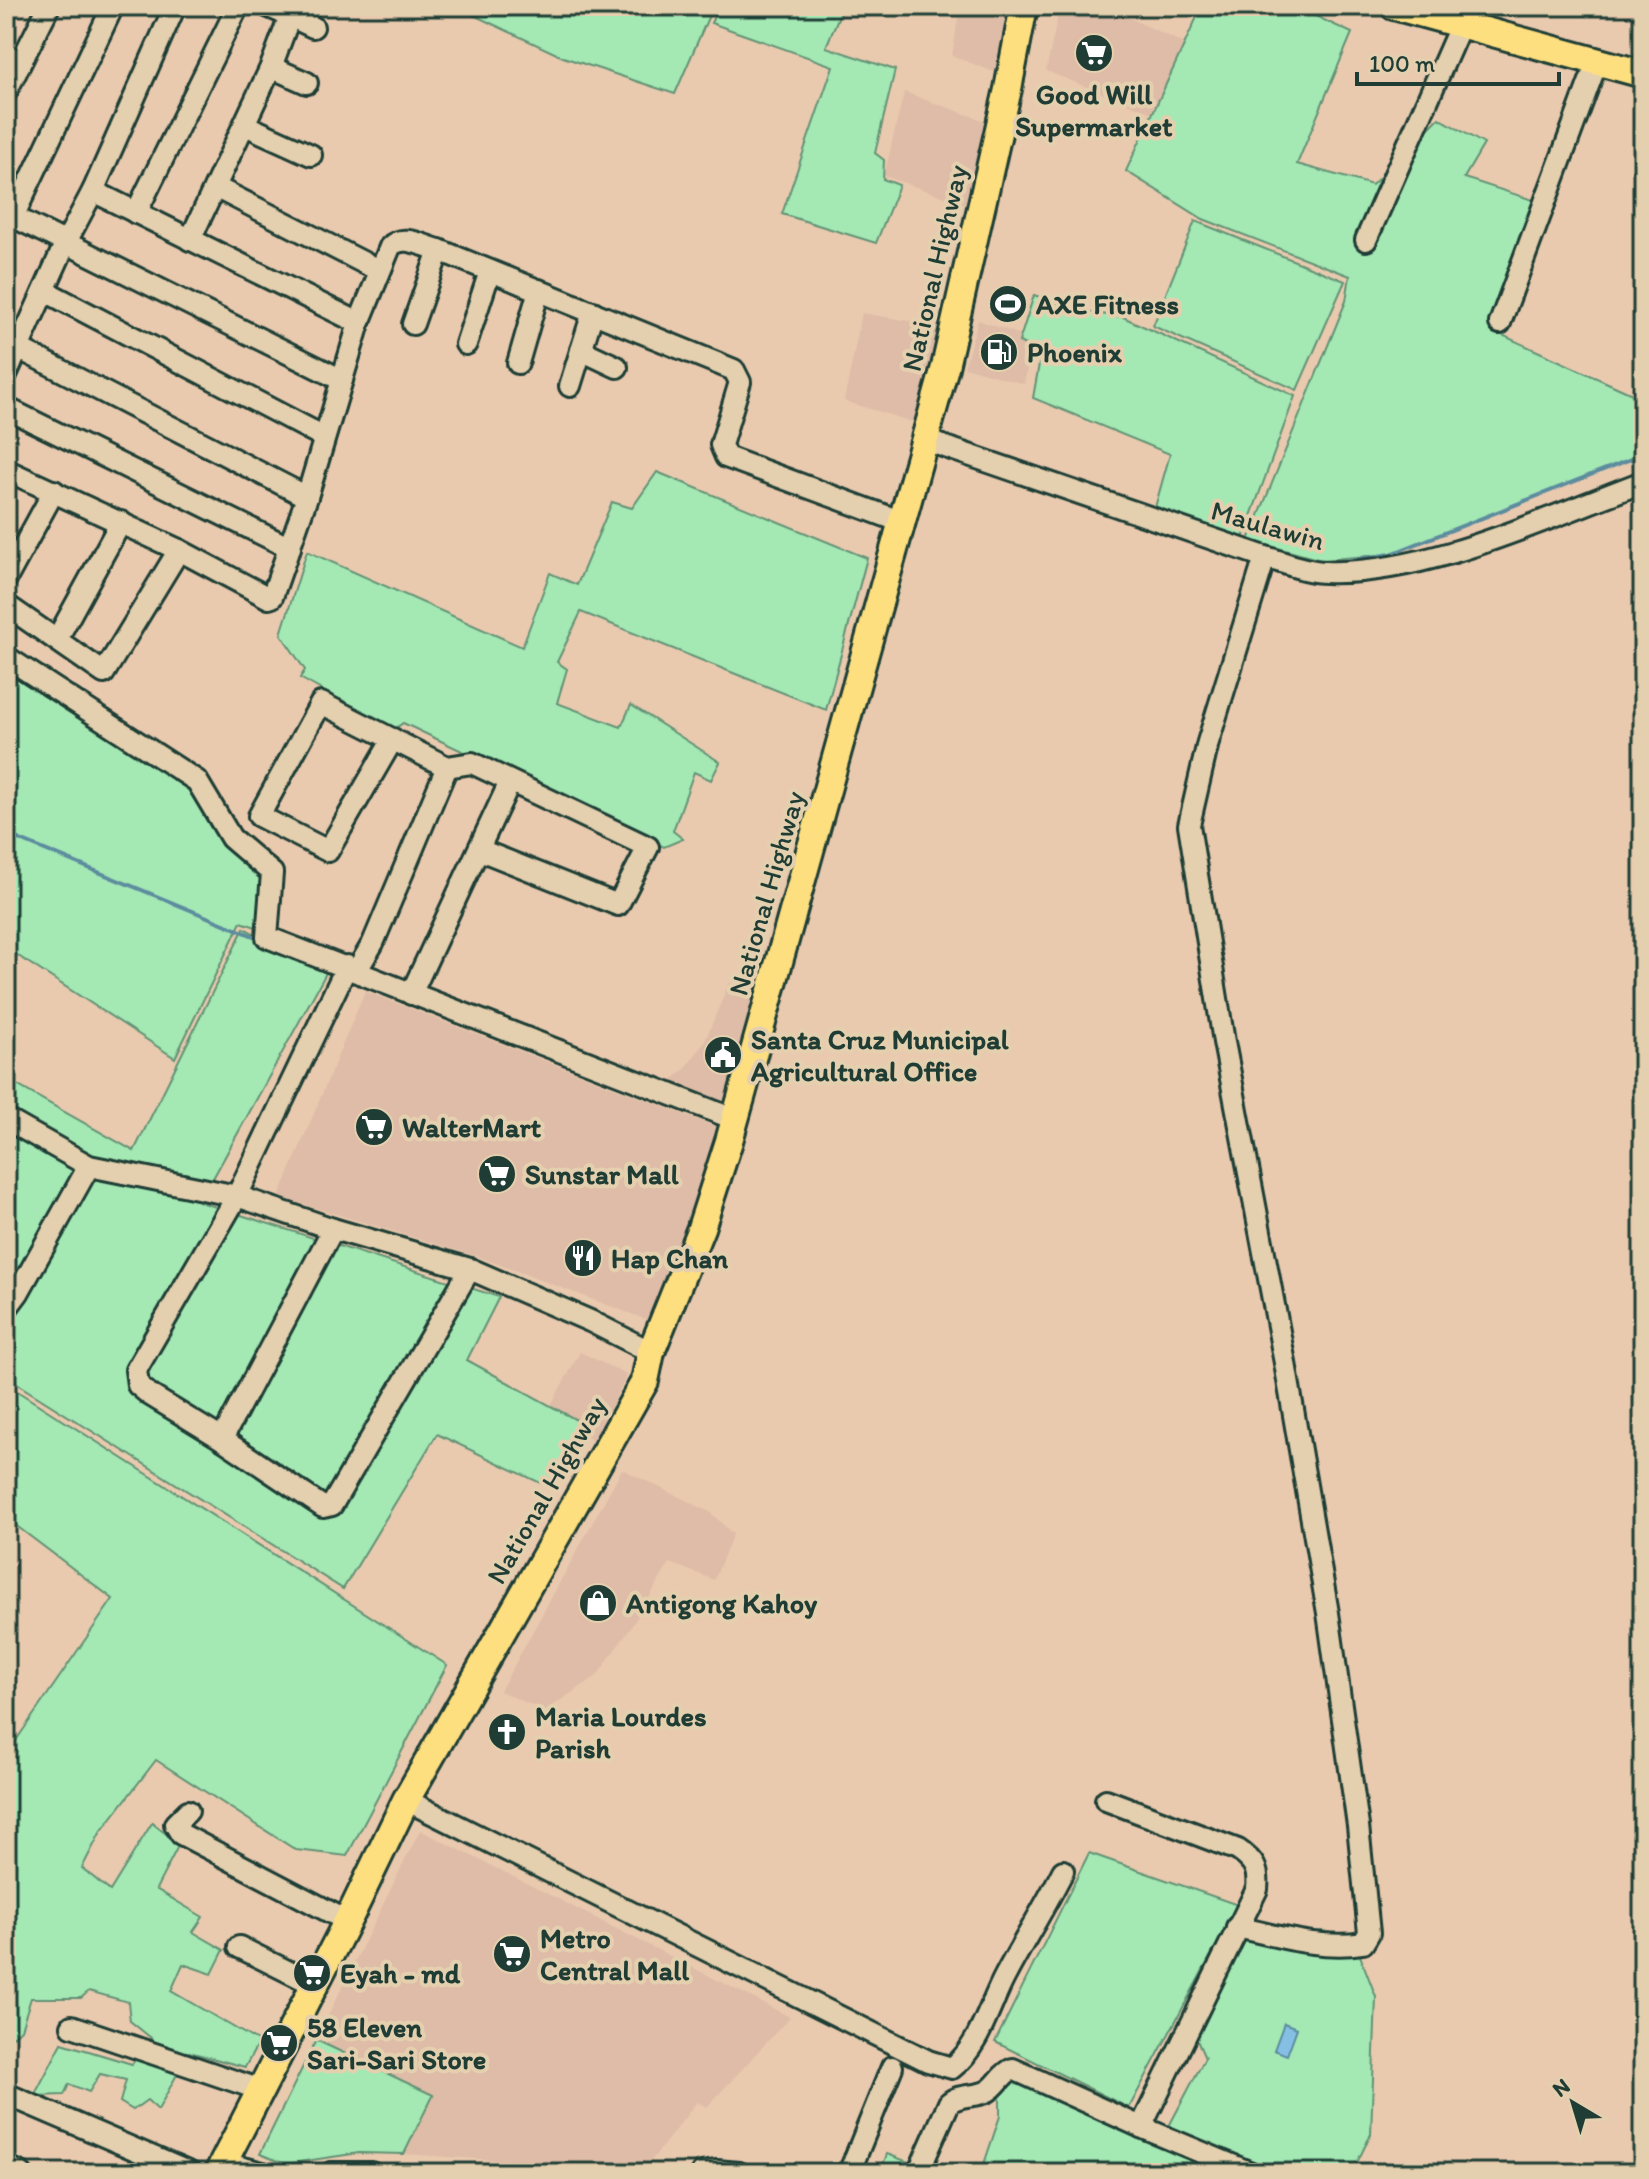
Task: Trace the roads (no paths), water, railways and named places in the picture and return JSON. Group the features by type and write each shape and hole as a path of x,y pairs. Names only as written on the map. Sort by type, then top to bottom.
{"main road":[{"name":"National Highway","path":"221,2168 406,1800 645,1381 651,1352 701,1228 734,1119 925,440 952,336 1024,6"},
{"path":"1394,6 1465,15 1597,62 1643,74"}],"street":[{"path":"6,92 49,6"},
{"path":"113,6 9,215 342,380"},
{"path":"6,375 66,242 93,191 175,6"},
{"path":"136,213 238,6"},
{"path":"267,6 313,27"},
{"path":"1366,240 1465,15"},
{"path":"190,240 271,67 290,16"},
{"path":"1500,323 1597,62"},
{"path":"271,67 307,83"},
{"path":"245,125 311,155"},
{"path":"215,187 378,270"},
{"path":"93,191 359,323"},
{"path":"6,470 179,550 269,598 274,594 307,497 378,270 394,242 402,239 439,250 734,370 740,382 721,445 726,457 902,522"},
{"path":"413,324 439,250"},
{"path":"466,344 490,271"},
{"path":"518,363 539,290"},
{"path":"45,291 324,437"},
{"path":"570,386 593,312"},
{"path":"18,348 307,497"},
{"path":"581,350 617,367"},
{"path":"6,408 290,548"},
{"name":"Maulawin","path":"925,440 1265,557 1322,573 1400,567 1476,544 1643,482"},
{"path":"6,579 54,491"},
{"path":"57,639 121,522"},
{"path":"6,605 104,673 179,550"},
{"path":"1237,1927 1312,1943 1348,1946 1363,1943 1369,1933 1358,1826 1328,1613 1285,1363 1224,1042 1189,825 1208,742 1265,557"},
{"path":"6,657 197,781 231,838 272,873 267,937 734,1119"},
{"path":"393,739 328,851 259,816 321,703 393,739 447,767 472,763 648,847 618,905 480,850"},
{"path":"447,767 373,943 352,968 237,1196 136,1370 138,1385 323,1507 332,1505 470,1269"},
{"path":"411,994 510,782"},
{"path":"6,1119 89,1166 237,1196 333,1229 470,1269 590,1321 651,1352"},
{"path":"6,1309 89,1166"},
{"path":"222,1439 333,1229"},
{"path":"406,1800 928,2061 952,2068 975,2038 1063,1871"},
{"path":"1106,1800 1238,1850 1252,1860 1259,1874 1257,1889 1141,2127"},
{"path":"188,1811 175,1824 181,1834 347,1921"},
{"path":"239,1947 315,1985"},
{"path":"72,2026 261,2090"},
{"path":"849,2173 892,2067"},
{"path":"918,2173 949,2103 954,2098 986,2092 1007,2070 1013,2069 1251,2173"},
{"path":"6,2094 190,2173"},
{"path":"6,2166 21,2173"},
{"path":"221,2168 263,2173"},
{"path":"331,2173 371,2173"},
{"path":"702,2173 739,2173"}],"water":[{"path":"1284,2023 1297,2028 1287,2055 1274,2050"}],"waterway":[{"path":"1340,562 1391,554 1631,459 1643,460"},
{"path":"6,834 263,940"}],"place":[{"name":"Good Will Supermarket","path":"1094,53"},
{"name":"AXE Fitness","path":"1008,304"},
{"name":"Phoenix","path":"999,352"},
{"name":"Santa Cruz Municipal Agricultural Office","path":"723,1055"},
{"name":"WalterMart","path":"374,1127"},
{"name":"Sunstar Mall","path":"497,1174"},
{"name":"Hap Chan","path":"583,1258"},
{"name":"Antigong Kahoy","path":"598,1603"},
{"name":"Maria Lourdes Parish","path":"507,1732"},
{"name":"Metro Central Mall","path":"512,1954"},
{"name":"Eyah - md","path":"312,1973"},
{"name":"58 Eleven Sari-Sari Store","path":"279,2043"}]}
